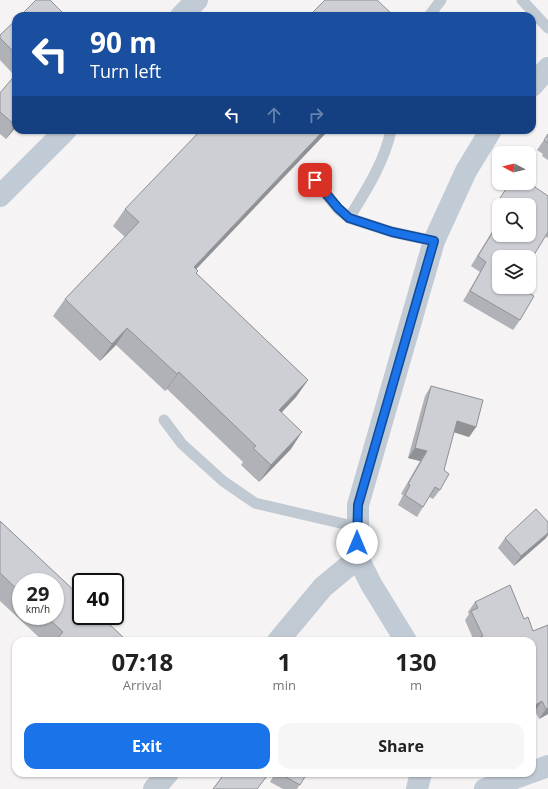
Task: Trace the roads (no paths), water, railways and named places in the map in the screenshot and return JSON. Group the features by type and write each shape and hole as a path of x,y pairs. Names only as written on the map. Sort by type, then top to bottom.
{"street":[{"path":"185,12 197,0"},
{"path":"536,82 548,68"},
{"path":"0,196 62,134"},
{"path":"404,637 371,584 358,558 358,505 434,241 466,171 489,134"},
{"path":"281,637 323,587 358,558"},
{"path":"536,770 548,766"},
{"path":"154,789 164,777"},
{"path":"417,789 420,777"},
{"path":"485,789 518,777"}],"lane":[{"path":"432,12 440,0"},
{"path":"522,0 533,12"},
{"path":"536,15 548,28"},
{"path":"349,218 370,184 390,134"},
{"path":"307,171 338,208 349,218 392,232 434,241"},
{"path":"164,420 182,444 223,481 255,503 357,527"}]}
